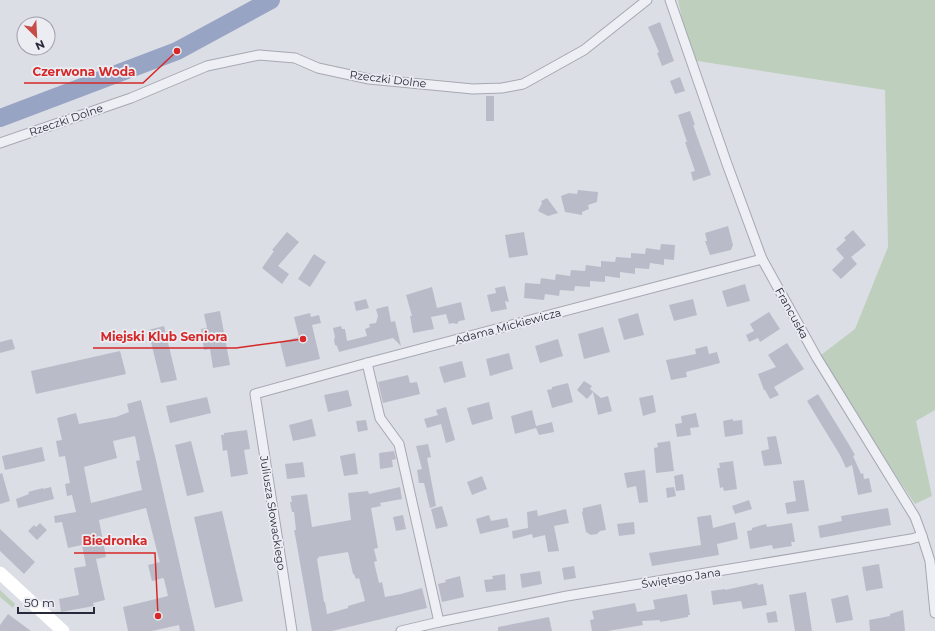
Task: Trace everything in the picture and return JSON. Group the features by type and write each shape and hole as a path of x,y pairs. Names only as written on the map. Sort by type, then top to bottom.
{"main road":[{"path":"0,573 63,631"}],"street":[{"name":"Rzeczki Dolne","path":"0,143 130,98 207,66 259,55 295,58 318,68 369,79 473,89 502,88 523,84 584,50 647,0"},
{"name":"Francuska","path":"670,0 762,259 817,358 915,517 930,561 935,613"},
{"name":"Adama Mickiewicza","path":"255,394 366,363 762,259"},
{"path":"366,363 380,418 399,444 439,622"},
{"name":"Juliusza Słowackiego","path":"255,394 292,631"},
{"name":"Świętego Jana","path":"400,631 568,596 922,536"}],"green space":[{"path":"678,0 935,0 935,410 916,421 932,496 915,504 817,358 855,329 888,247 885,90 691,60"},
{"path":"0,590 15,604 13,608 0,597"}],"building":[{"path":"660,22 674,61 662,66 657,53 659,52 648,27"},
{"path":"680,77 685,91 675,94 670,81"},
{"path":"486,96 494,96 494,121 486,121"},
{"path":"690,111 695,125 693,125 711,175 693,181 691,172 695,171 678,115"},
{"path":"578,190 598,192 597,202 588,205 589,209 582,212 582,215 565,212 561,196 569,193 577,194"},
{"path":"547,198 558,213 548,216 538,211 542,203 541,201"},
{"path":"728,226 733,245 731,250 710,255 705,241 707,241 705,233"},
{"path":"853,230 866,245 851,257 857,264 841,279 832,270 844,258 836,249 846,240 844,238"},
{"path":"287,232 299,242 278,266 289,274 282,284 262,268 274,251 272,250"},
{"path":"524,232 528,255 509,258 505,235"},
{"path":"661,244 675,245 674,260 664,259 664,265 650,263 649,269 635,268 635,274 620,272 620,278 605,276 605,282 590,281 590,287 575,286 574,291 560,290 559,296 545,294 544,300 524,298 525,283 540,284 541,278 555,280 556,274 570,276 571,270 585,271 586,265 601,267 601,261 615,262 616,257 631,258 631,253 645,254 646,248 660,250"},
{"path":"314,254 326,262 310,287 298,279"},
{"path":"745,284 750,301 727,307 722,291"},
{"path":"505,286 509,302 505,301 507,309 491,312 487,295 496,293 495,288"},
{"path":"432,287 437,308 461,302 465,320 459,321 457,324 449,324 446,314 431,317 434,329 413,333 410,316 412,316 406,295"},
{"path":"366,299 369,308 356,311 354,302"},
{"path":"693,299 697,315 674,321 669,305"},
{"path":"388,306 391,322 395,321 401,346 393,338 339,352 337,346 335,345 333,328 341,326 342,329 345,329 347,341 367,336 365,329 370,327 369,324 376,323 378,316 376,309"},
{"path":"220,311 230,365 213,368 210,349 204,350 201,329 207,328 204,314"},
{"path":"769,312 780,329 760,342 758,338 749,342 746,335 754,331 750,324"},
{"path":"310,313 311,317 319,315 321,323 312,325 320,359 286,367 280,342 299,337 294,317"},
{"path":"638,313 644,335 624,340 618,319"},
{"path":"164,326 177,380 161,383 148,330"},
{"path":"603,327 610,352 584,359 578,334"},
{"path":"12,339 15,349 0,353 0,342"},
{"path":"558,339 563,356 540,363 535,346"},
{"path":"787,343 804,369 774,387 779,395 770,399 764,390 758,374 776,367 768,355"},
{"path":"707,346 709,354 717,352 720,363 686,372 687,377 671,380 666,360 696,354 695,349"},
{"path":"120,351 126,374 36,394 31,371"},
{"path":"509,353 513,369 490,376 486,359"},
{"path":"462,361 466,377 444,383 439,367"},
{"path":"408,375 410,383 417,382 420,394 383,403 378,382"},
{"path":"584,381 592,386 590,389 601,398 608,396 612,411 598,415 593,392 587,399 577,390"},
{"path":"568,383 573,402 552,408 547,390 552,389 552,387"},
{"path":"348,390 352,406 328,412 324,395"},
{"path":"818,394 855,455 853,456 861,474 863,473 864,479 869,478 872,492 858,495 852,465 846,468 840,455 807,401"},
{"path":"653,395 656,412 643,416 639,398"},
{"path":"207,397 211,413 170,423 166,406"},
{"path":"141,400 195,631 180,631 179,625 152,631 128,631 123,607 168,596 164,579 152,581 148,565 160,562 146,508 99,520 106,557 96,559 105,600 93,603 94,606 61,612 59,599 79,595 74,568 86,566 82,545 68,548 62,522 55,523 54,516 76,512 72,495 67,496 65,484 70,483 65,456 59,457 56,441 62,440 57,418 76,413 79,424 116,417 129,412 127,404","holes":["135,436 140,460 136,461 142,490 91,503 84,467 117,458 113,441"]},
{"path":"489,402 493,419 472,425 467,408"},
{"path":"446,407 455,440 446,443 441,424 427,428 424,419 438,415 436,410"},
{"path":"532,410 536,426 552,422 554,432 539,435 536,428 515,434 511,416"},
{"path":"696,413 699,427 690,428 691,435 677,437 675,424 682,423 681,416"},
{"path":"312,419 316,436 293,441 289,425"},
{"path":"733,419 733,421 742,420 743,434 725,437 723,421"},
{"path":"366,420 368,430 358,432 356,421"},
{"path":"247,430 250,449 244,450 248,474 231,477 227,450 223,451 221,435 224,435 224,433"},
{"path":"776,436 782,464 764,466 761,451 769,449 767,437"},
{"path":"191,441 204,492 187,496 175,445"},
{"path":"670,441 674,471 656,473 654,448 658,447 657,443"},
{"path":"428,444 431,457 427,458 436,506 430,508 424,483 419,483 417,470 422,469 416,446"},
{"path":"42,447 45,461 5,470 2,456"},
{"path":"394,451 396,459 392,460 393,467 380,469 379,453"},
{"path":"355,453 358,474 344,476 340,456"},
{"path":"733,461 737,489 724,491 723,487 720,488 717,468 720,468 719,463"},
{"path":"303,462 305,477 287,479 285,464"},
{"path":"645,470 648,502 639,503 636,486 627,488 624,473"},
{"path":"2,473 10,501 0,504 0,474"},
{"path":"683,474 685,490 676,491 674,476"},
{"path":"482,476 487,489 472,495 467,482"},
{"path":"804,480 809,511 787,514 785,503 796,501 793,481"},
{"path":"51,487 54,499 18,508 16,499 29,494 28,492"},
{"path":"400,487 402,499 380,503 381,506 371,508 378,548 374,549 377,561 374,562 379,583 382,582 385,597 422,588 427,608 332,631 312,631 294,530 296,530 294,512 292,512 290,502 292,502 291,496 307,494 312,527 351,520 348,493 368,491 369,494","holes":["348,552 353,574 356,579 359,578 365,601 327,614 317,559 319,558 318,557"]},
{"path":"674,487 676,496 667,498 666,488"},
{"path":"749,500 752,509 735,514 732,506"},
{"path":"601,504 606,530 591,535 586,532 582,512 583,508"},
{"path":"442,506 448,526 436,529 431,509"},
{"path":"888,508 891,525 820,538 818,526 842,521 841,516"},
{"path":"566,509 569,523 554,526 559,551 548,552 545,535 533,538 532,534 513,539 512,531 528,528 527,512 537,510 538,516"},
{"path":"222,511 243,601 215,608 194,517"},
{"path":"403,515 406,529 396,531 393,517"},
{"path":"489,515 491,521 507,518 509,527 480,534 476,519"},
{"path":"711,515 713,528 735,522 738,539 717,544 719,555 652,566 649,553 701,545 697,517"},
{"path":"634,522 635,534 619,536 617,524"},
{"path":"40,523 47,530 37,540 28,531 34,525 36,527"},
{"path":"792,523 795,542 791,542 792,546 773,549 772,545 750,549 747,531 766,524 767,527"},
{"path":"0,529 35,562 24,574 0,551"},
{"path":"879,564 883,588 866,591 862,567"},
{"path":"574,566 576,578 564,580 562,568"},
{"path":"540,571 542,584 522,588 520,574"},
{"path":"505,574 506,590 486,592 484,580 493,579 492,576"},
{"path":"460,576 464,597 442,602 438,584 446,582 445,580"},
{"path":"757,583 758,585 763,584 767,605 743,609 741,601 713,605 711,591 725,590"},
{"path":"806,592 812,631 795,631 789,595"},
{"path":"687,594 690,615 688,615 688,617 660,622 660,620 642,621 643,625 608,631 592,631 590,620 594,619 592,611 635,603 637,612 655,609 653,600"},
{"path":"848,595 853,620 836,623 831,599"},
{"path":"903,610 905,631 870,631 869,620 890,616 890,614"},
{"path":"776,611 778,622 768,623 766,613"},
{"path":"8,614 31,631 0,631 0,625"},
{"path":"549,617 552,631 498,631 498,627"}],"waterway":[{"path":"0,118 177,51 271,0"}],"place":[{"name":"Czerwona Woda","path":"177,51"},
{"name":"Miejski Klub Seniora","path":"303,339"},
{"name":"Biedronka","path":"158,616"}]}
